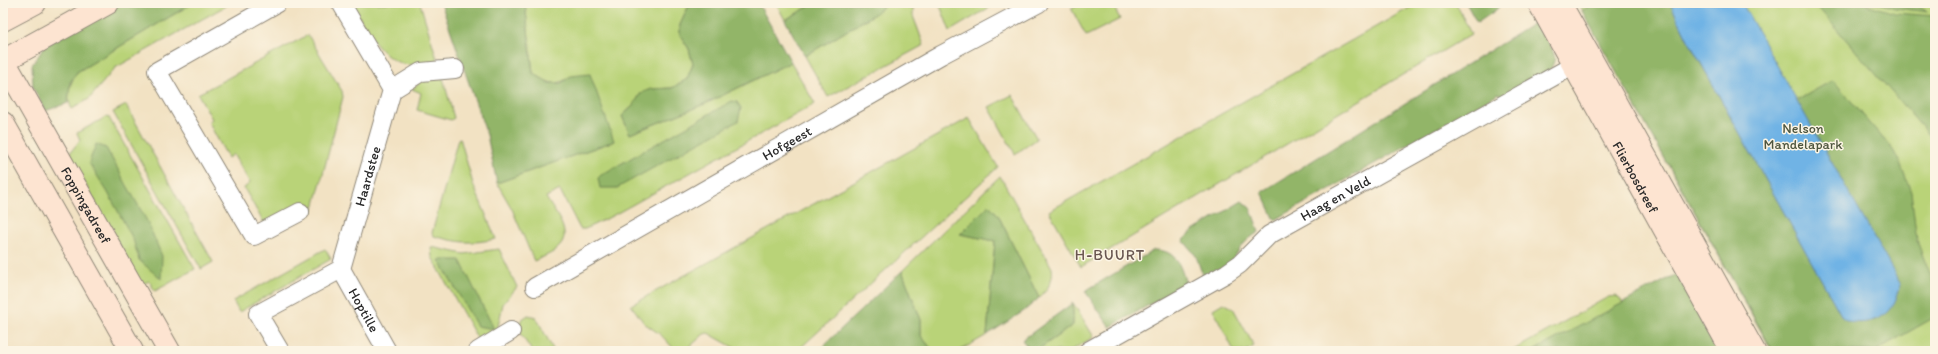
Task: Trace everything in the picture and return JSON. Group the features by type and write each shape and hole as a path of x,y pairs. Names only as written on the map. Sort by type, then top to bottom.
{"street":[{"path":"3,20 35,3"},
{"path":"3,60 108,3"},
{"path":"277,3 157,71 254,236 300,212"},
{"path":"341,3 392,90 421,72 455,69"},
{"name":"Hofgeest","path":"535,287 941,55 1039,3"},
{"name":"Flierbosdreef","path":"1539,3 1563,28 1732,351"},
{"name":"Flierbosdreef","path":"1560,3 1563,28"},
{"name":"Foppingadreef","path":"3,60 169,351"},
{"name":"Flierbosdreef","path":"1581,61 1754,351"},
{"name":"Haag en Veld","path":"1088,351 1227,273 1240,264 1269,235 1581,61"},
{"name":"Haardstee","path":"341,269 392,90"},
{"path":"6,128 30,174 132,351"},
{"path":"280,351 258,314 341,269"},
{"name":"Hoptille","path":"341,269 387,351"},
{"path":"478,351 510,331"}],"green space":[{"path":"121,3 193,3 77,72 70,83 68,103 45,111 33,87 32,65 45,46"},
{"path":"193,3 231,3 115,68 89,99 72,109 69,100 69,90 77,72"},
{"path":"352,3 420,3 438,62 420,65 405,64 393,60 374,42"},
{"path":"441,3 525,3 533,73 549,83 561,83 571,76 590,74 614,141 497,183 487,135"},
{"path":"525,3 690,3 680,25 680,35 689,49 693,64 687,79 672,88 651,89 641,93 633,106 622,116 630,134 707,103 791,62 815,104 612,216 585,229 580,229 560,190 546,197 563,228 563,241 554,252 534,261 512,209 497,183 614,141 571,76 560,82 552,83 533,73"},
{"path":"690,3 758,3 791,62 707,103 630,134 622,116 633,106 641,93 651,89 672,88 687,79 693,64 689,49 680,35 680,25"},
{"path":"776,3 815,3 785,20"},
{"path":"815,3 888,3 873,15 805,56 785,20"},
{"path":"888,3 913,3 913,16 924,45 828,97 805,56 873,15"},
{"path":"939,3 997,3 950,31"},
{"path":"1081,3 1112,3 1120,19 1086,36 1071,8"},
{"path":"1418,3 1456,3 1471,34 1081,267 1049,211"},
{"path":"1466,3 1502,3 1496,10 1477,23"},
{"name":"Nelson Mandelapark","path":"1578,3 1935,3 1935,351 1772,351"},
{"path":"1593,3 1670,3 1688,40 1842,317 1875,320 1832,163 1796,101 1833,80 1893,150 1901,165 1911,192 1917,241 1935,287 1935,317 1875,351 1773,351 1582,11"},
{"path":"1814,3 1862,3 1895,13 1935,16 1935,142"},
{"path":"1877,3 1913,3 1928,12 1895,8"},
{"path":"1536,22 1554,55 1554,62 1550,69 1537,84 1507,106 1499,93 1275,220 1262,192"},
{"path":"308,35 342,91 343,97 313,212 294,209 265,225 244,188 250,183 233,154 228,158 209,123 212,119 198,94"},
{"path":"443,78 454,118 451,120 417,110 421,93 412,89 424,79"},
{"path":"1012,95 1037,139 1015,154 989,107"},
{"path":"732,101 737,102 741,108 738,121 617,188 600,188 598,178 601,175"},
{"path":"126,105 213,262 201,269 113,112"},
{"path":"108,116 195,269 155,291 149,281 141,285 69,154 80,140 77,133"},
{"path":"969,118 998,167 797,351 740,351 708,333 704,334 685,351 676,351 661,335 644,323 631,305"},
{"path":"460,138 473,184 496,239 479,242 465,242 434,236 432,233 458,139"},
{"path":"96,144 106,148 147,221 162,256 161,279 139,260 133,239 107,191 89,163"},
{"path":"1000,176 1052,268 1052,276 1048,288 1039,298 998,215 989,205 960,234 995,241 987,335 959,351 933,351 921,336 921,320 902,271"},
{"path":"1242,201 1251,209 1259,232 1243,245 1229,265 1204,279 1196,256 1183,240 1193,231"},
{"path":"989,205 998,215 1039,298 1024,311 987,335 995,241 960,234"},
{"path":"431,247 464,254 499,249 517,287 503,304 497,331 478,340 432,257"},
{"path":"325,249 331,259 239,312 233,301"},
{"path":"1154,250 1162,251 1173,256 1182,271 1186,284 1110,327 1085,291"},
{"path":"439,260 460,260 494,329 477,326"},
{"path":"902,271 921,320 921,336 933,351 818,351"},
{"path":"1677,274 1720,351 1533,351"},
{"path":"1616,296 1621,300 1650,351 1512,351 1608,297"},
{"path":"1073,303 1094,337 1070,351 1036,351 1073,325"},
{"path":"1073,303 1073,325 1036,351 1031,351 1022,340"},
{"path":"1223,303 1233,308 1254,346 1246,351 1234,351 1213,309"},
{"path":"528,315 536,317 554,351 532,351 518,330 521,320"}],"water":[{"path":"1670,3 1742,3 1901,285 1892,308 1883,316 1872,321 1859,323 1842,317 1688,40"}],"district":[{"name":"H-BUURT","path":"1110,255"}]}
